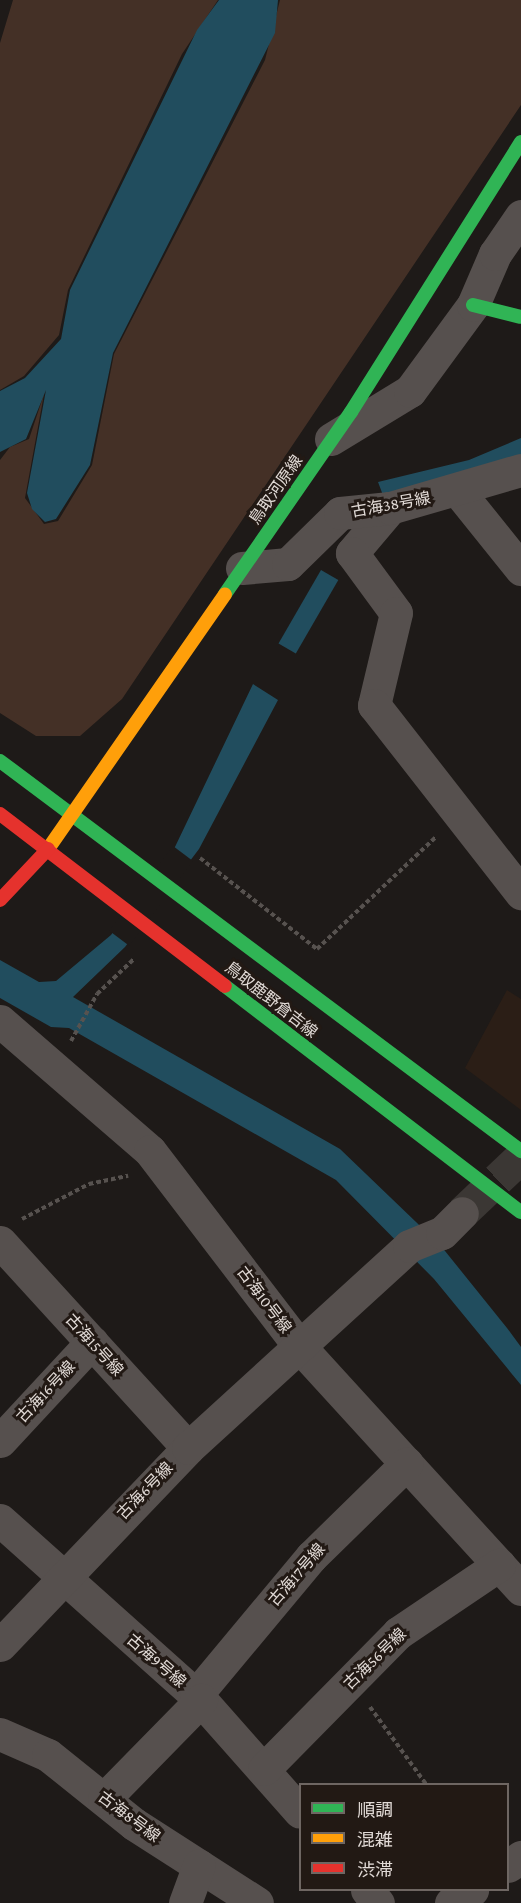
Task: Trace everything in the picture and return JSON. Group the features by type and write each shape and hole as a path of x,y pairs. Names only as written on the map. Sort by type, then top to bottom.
{"main road":[{"name":"鳥取河原線","path":"0,900 48,849 331,439 464,240 521,142"},
{"path":"473,306 521,317"},
{"name":"鳥取鹿野倉吉線","path":"0,761 152,871 521,1151"},
{"name":"鳥取鹿野倉吉線","path":"1,815 521,1212"}],"street":[{"path":"331,439 411,391 473,306 495,254 521,216"},
{"name":"古海38号線","path":"242,568 288,564 340,513 390,508 459,492 521,470"},
{"path":"459,492 521,569"},
{"path":"390,508 352,553 396,613 374,705 457,815 521,893"},
{"name":"古海10号線","path":"0,1021 57,1069 164,1168 299,1346 521,1589"},
{"name":"古海6号線","path":"0,1645 60,1579 188,1448 409,1246 442,1233 462,1213"},
{"name":"古海15号線","path":"6,1233 92,1342 188,1448"},
{"name":"古海16号線","path":"0,1441 92,1342"},
{"name":"古海17号線","path":"104,1799 199,1698 311,1557 407,1463"},
{"name":"古海9号線","path":"0,1520 60,1579 199,1698 299,1811"},
{"name":"古海56号線","path":"264,1769 398,1633 499,1564"},
{"name":"古海8号線","path":"0,1734 48,1755 104,1799 257,1903"},
{"path":"185,1903 199,1865"},
{"path":"368,1891 378,1903"},
{"path":"451,1903 470,1891"}],"path":[{"path":"200,858 317,949 457,815"},
{"path":"57,1069 97,994 136,958"},
{"path":"6,1233 89,1184 164,1168"},
{"path":"368,1704 425,1783"}],"shaded area":[{"path":"13,0 218,0 182,54 68,290 59,335 24,376 0,390 0,43"},
{"path":"280,0 521,0 521,105 122,699 80,736 36,736 0,713 0,460 10,447 29,439 44,394 25,498 44,524 58,521 92,465 114,354 265,60"},
{"path":"507,990 521,999 521,1110 465,1068"}],"water":[{"path":"219,0 278,0 275,33 113,353 90,465 56,519 45,522 32,509 27,493 46,390 26,439 0,452 0,391 25,378 61,339 70,290 197,30"},
{"path":"521,438 521,459 384,498 378,482 469,460"},
{"path":"321,570 338,580 296,654 278,644"},
{"path":"253,684 278,700 199,849 125,947 73,997 340,1149 441,1246 507,1328 521,1347 521,1385 434,1279 336,1180 69,1028 51,1027 0,998 0,960 39,982 56,981 111,935 174,849"}],"pier":[{"path":"173,846 193,861 129,946 109,931"}],"tunnel":[{"path":"462,1213 521,1157"}],"traffic: fast":[{"path":"225,594 351,412 521,142"},
{"path":"473,305 521,317"},
{"path":"0,761 521,1151"},
{"path":"225,986 521,1212"}],"traffic: slow":[{"path":"48,849 225,594"}],"traffic: jam":[{"path":"0,814 225,986"},
{"path":"0,900 48,849"}]}
